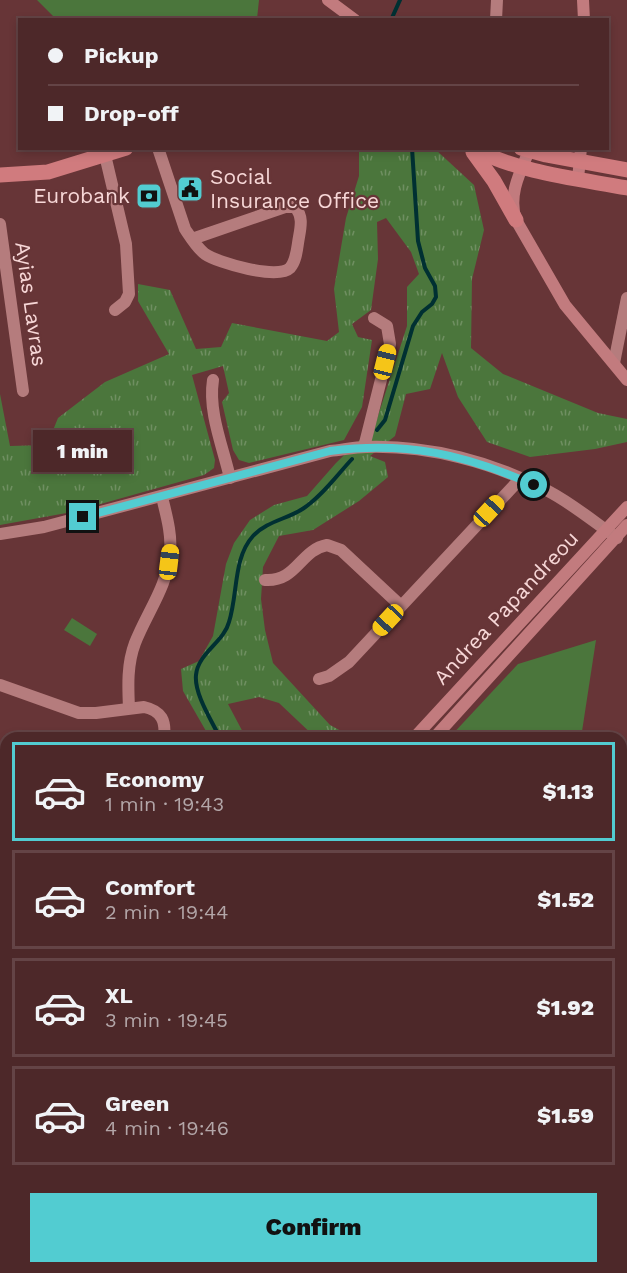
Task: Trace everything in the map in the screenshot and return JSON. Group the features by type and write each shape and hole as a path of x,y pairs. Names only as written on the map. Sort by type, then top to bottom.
{"main road":[{"path":"0,175 48,172 120,150"},
{"path":"472,150 494,181 516,220"},
{"path":"475,150 521,169 627,188"},
{"path":"525,150 581,155 627,170"}],"street":[{"path":"328,0 350,17"},
{"path":"496,18 497,0"},
{"path":"583,0 584,18"},
{"path":"159,150 180,218 192,239 206,255 217,261 263,271 280,273 286,271 293,263 301,226 300,213 296,207 291,206 192,239"},
{"path":"525,150 512,197 512,209 516,220 565,305 627,380"},
{"path":"105,155 126,244 129,294 125,302 115,310"},
{"path":"578,179 581,155"},
{"name":"Ayias Lavras","path":"0,224 23,391"},
{"path":"614,363 627,298"},
{"path":"364,447 390,344 387,326 374,318"},
{"path":"213,380 213,410 230,478"},
{"path":"0,534 44,527 330,451 364,447 436,452 468,459 548,491 617,538"},
{"path":"319,679 329,676 349,662 520,479"},
{"path":"129,708 128,678 131,656 135,642 159,595 169,562 170,536 162,497"},
{"name":"Andrea Papandreou","path":"419,732 604,529 627,507"},
{"name":"Andrea Papandreou","path":"439,732 627,525"},
{"path":"265,580 277,580 284,577 312,550 327,545 340,550 401,606"},
{"path":"0,685 79,713 144,707 161,715 164,732"}],"green space":[{"path":"37,0 259,0 257,18 55,18"},
{"path":"359,150 436,150 474,185 484,230 472,279 471,348 503,374 598,413 627,419 627,442 595,449 530,457 487,442 458,397 442,353 430,389 406,394 395,436 370,456 385,462 388,477 359,501 313,530 279,536 263,567 261,599 273,663 330,725 343,732 310,732 279,703 259,697 228,704 243,732 207,732 183,691 181,669 199,661 213,636 226,564 234,543 250,520 274,505 307,496 336,463 375,425 407,326 407,287 419,274 411,252 386,218 377,222 378,259 371,310 352,324 358,337 372,340 362,407 344,440 249,463 239,460 233,450 222,402 229,393 223,366 192,375 215,460 214,468 204,475 72,512 0,525 0,394 10,446 47,445 58,418 105,382 169,354 138,301 138,284 170,290 196,349 221,347 232,323 327,341 339,332 334,289 346,218 359,176"},
{"path":"72,618 97,634 90,646 64,630"},
{"path":"596,640 582,732 455,732 518,664"}],"waterway":[{"path":"392,18 400,0"},
{"path":"377,430 385,420 413,326 436,297 435,286 425,268 418,241 412,150"},
{"path":"217,732 201,699 196,675 201,660 222,636 229,622 242,555 253,536 265,527 298,512 311,503 352,459"}],"place":[{"name":"Social Insurance Office","path":"190,189"},
{"name":"Eurobank","path":"149,196"}],"route":[{"path":"83,517 330,451 364,447 392,447 436,452 468,459 534,485"}]}
